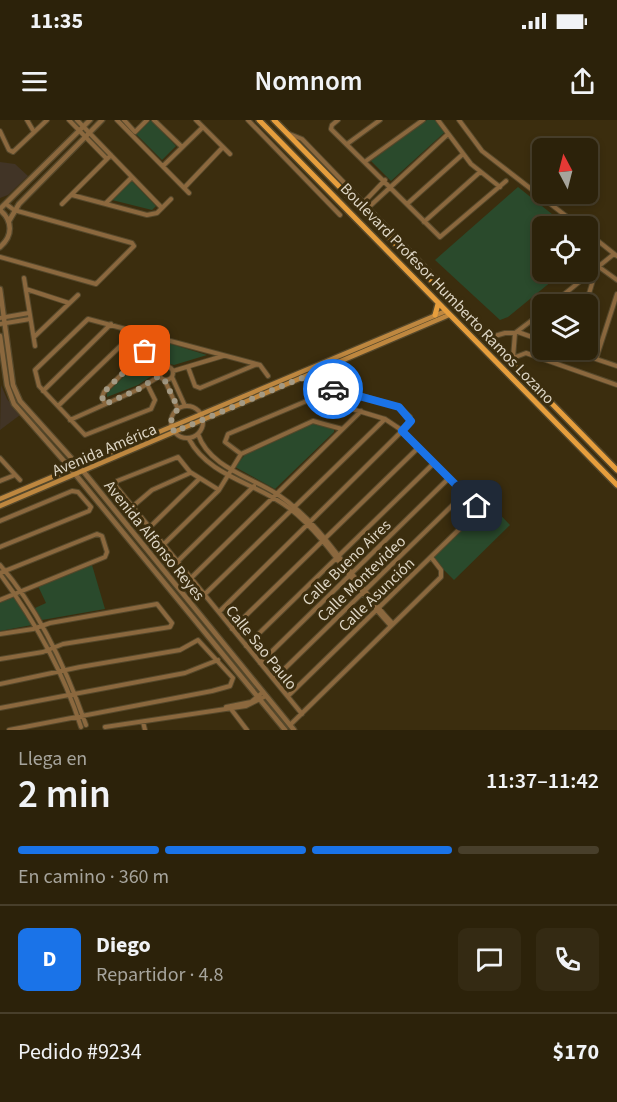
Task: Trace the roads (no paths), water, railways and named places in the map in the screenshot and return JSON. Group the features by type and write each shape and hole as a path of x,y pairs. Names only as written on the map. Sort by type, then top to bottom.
{"main road":[{"name":"Boulevard Profesor Humberto Ramos Lozano","path":"259,120 617,485"},
{"name":"Boulevard Profesor Humberto Ramos Lozano","path":"274,120 446,296 513,361 617,470"},
{"path":"435,315 438,309 437,302"},
{"path":"448,313 466,315"},
{"name":"Avenida América","path":"0,499 435,315 448,313"},
{"name":"Avenida América","path":"0,506 448,313"},
{"path":"292,375 294,381"},
{"path":"587,454 593,452 595,447"},
{"path":"596,463 598,457 603,455"}],"street":[{"path":"27,120 34,132"},
{"path":"0,131 11,152 47,120"},
{"path":"69,120 132,177 162,208"},
{"path":"77,120 87,135"},
{"path":"9,221 0,210 90,120"},
{"path":"1,248 9,234 9,221 14,210 102,120"},
{"path":"117,120 189,193"},
{"path":"124,120 135,132 147,120"},
{"path":"154,120 182,147"},
{"path":"196,120 230,154"},
{"path":"248,120 340,214"},
{"path":"338,120 332,124 332,129 439,237 445,236 506,181"},
{"path":"348,144 380,120"},
{"path":"366,161 423,120"},
{"path":"438,120 463,154 480,172 500,187"},
{"path":"459,120 482,151 566,216"},
{"path":"163,166 203,127"},
{"path":"287,133 302,139 370,206 436,278 446,296"},
{"path":"370,206 448,134"},
{"path":"184,188 223,147"},
{"path":"407,204 463,154"},
{"path":"62,204 109,157"},
{"path":"424,222 480,172"},
{"path":"106,203 132,177"},
{"path":"365,201 385,180"},
{"path":"72,195 147,215 154,214 171,199"},
{"path":"0,257 94,284 100,283 133,248 132,243 14,210 6,204"},
{"path":"598,241 615,255 598,268 617,280"},
{"path":"24,278 35,346"},
{"path":"565,294 580,282"},
{"name":"Avenida Alfonso Reyes","path":"0,289 2,320 11,373 15,392 20,401 78,465 294,730"},
{"path":"26,289 69,303"},
{"path":"598,353 617,294"},
{"path":"34,338 78,295"},
{"path":"2,320 29,313"},
{"path":"2,320 30,319"},
{"path":"147,384 154,400 151,409 90,435 83,434 43,391 37,382 35,370 88,319 256,364 262,366 268,376"},
{"path":"513,361 516,332 532,320"},
{"path":"43,391 111,324"},
{"path":"58,406 136,331"},
{"path":"488,338 516,332 532,337"},
{"name":"Avenida Alfonso Reyes","path":"0,336 5,374 14,404 71,469 285,730"},
{"path":"105,404 102,397 104,392 159,337"},
{"path":"513,361 526,353 617,385"},
{"path":"173,371 224,355"},
{"path":"598,360 617,366"},
{"path":"188,366 195,386 200,388 256,364"},
{"path":"70,420 147,384 159,376 160,369 165,366 173,371"},
{"path":"173,371 172,377 185,406"},
{"path":"5,374 11,373"},
{"path":"159,376 165,381 178,408"},
{"path":"165,381 172,377"},
{"path":"219,612 409,425 411,419 399,407 301,378"},
{"path":"174,399 180,397"},
{"path":"241,454 225,442 228,434 309,400 319,399 384,419 402,431 465,493"},
{"path":"189,439 198,434 204,419 201,413 191,406 185,406 178,408 172,416 171,426 174,432 189,439 207,463 276,495 293,509 324,539 349,576 392,625"},
{"path":"191,578 361,411"},
{"path":"204,595 384,419"},
{"path":"164,544 219,490 241,454 313,421 342,429"},
{"path":"198,434 212,456 255,485"},
{"path":"232,629 419,447"},
{"path":"207,463 212,456"},
{"name":"Calle Sao Paulo","path":"190,472 178,457 115,483 132,507 302,714"},
{"path":"0,458 20,480"},
{"path":"246,646 434,463"},
{"path":"132,507 152,490 190,472 219,490"},
{"path":"0,481 15,475"},
{"path":"150,527 199,478"},
{"name":"Calle Bueno Aires","path":"260,663 449,478"},
{"path":"178,561 255,485"},
{"path":"0,521 72,491 78,492 90,506 89,511 0,547"},
{"name":"Calle Asunción","path":"288,696 477,512 477,506 465,493"},
{"name":"Calle Montevideo","path":"274,680 465,493"},
{"path":"0,600 106,556 102,536 97,534 2,572"},
{"path":"290,725 441,577 441,570 431,557"},
{"path":"0,565 2,572 52,649 86,725"},
{"path":"0,634 155,604 160,606 172,623 170,627 0,659"},
{"path":"0,684 172,652 200,640 234,681 230,686 212,691 9,730"},
{"path":"0,708 185,673 218,660"},
{"path":"105,728 228,708 251,702 265,694"},
{"path":"228,708 248,730"},
{"path":"81,717 81,727"},
{"path":"142,722 145,730"}]}
